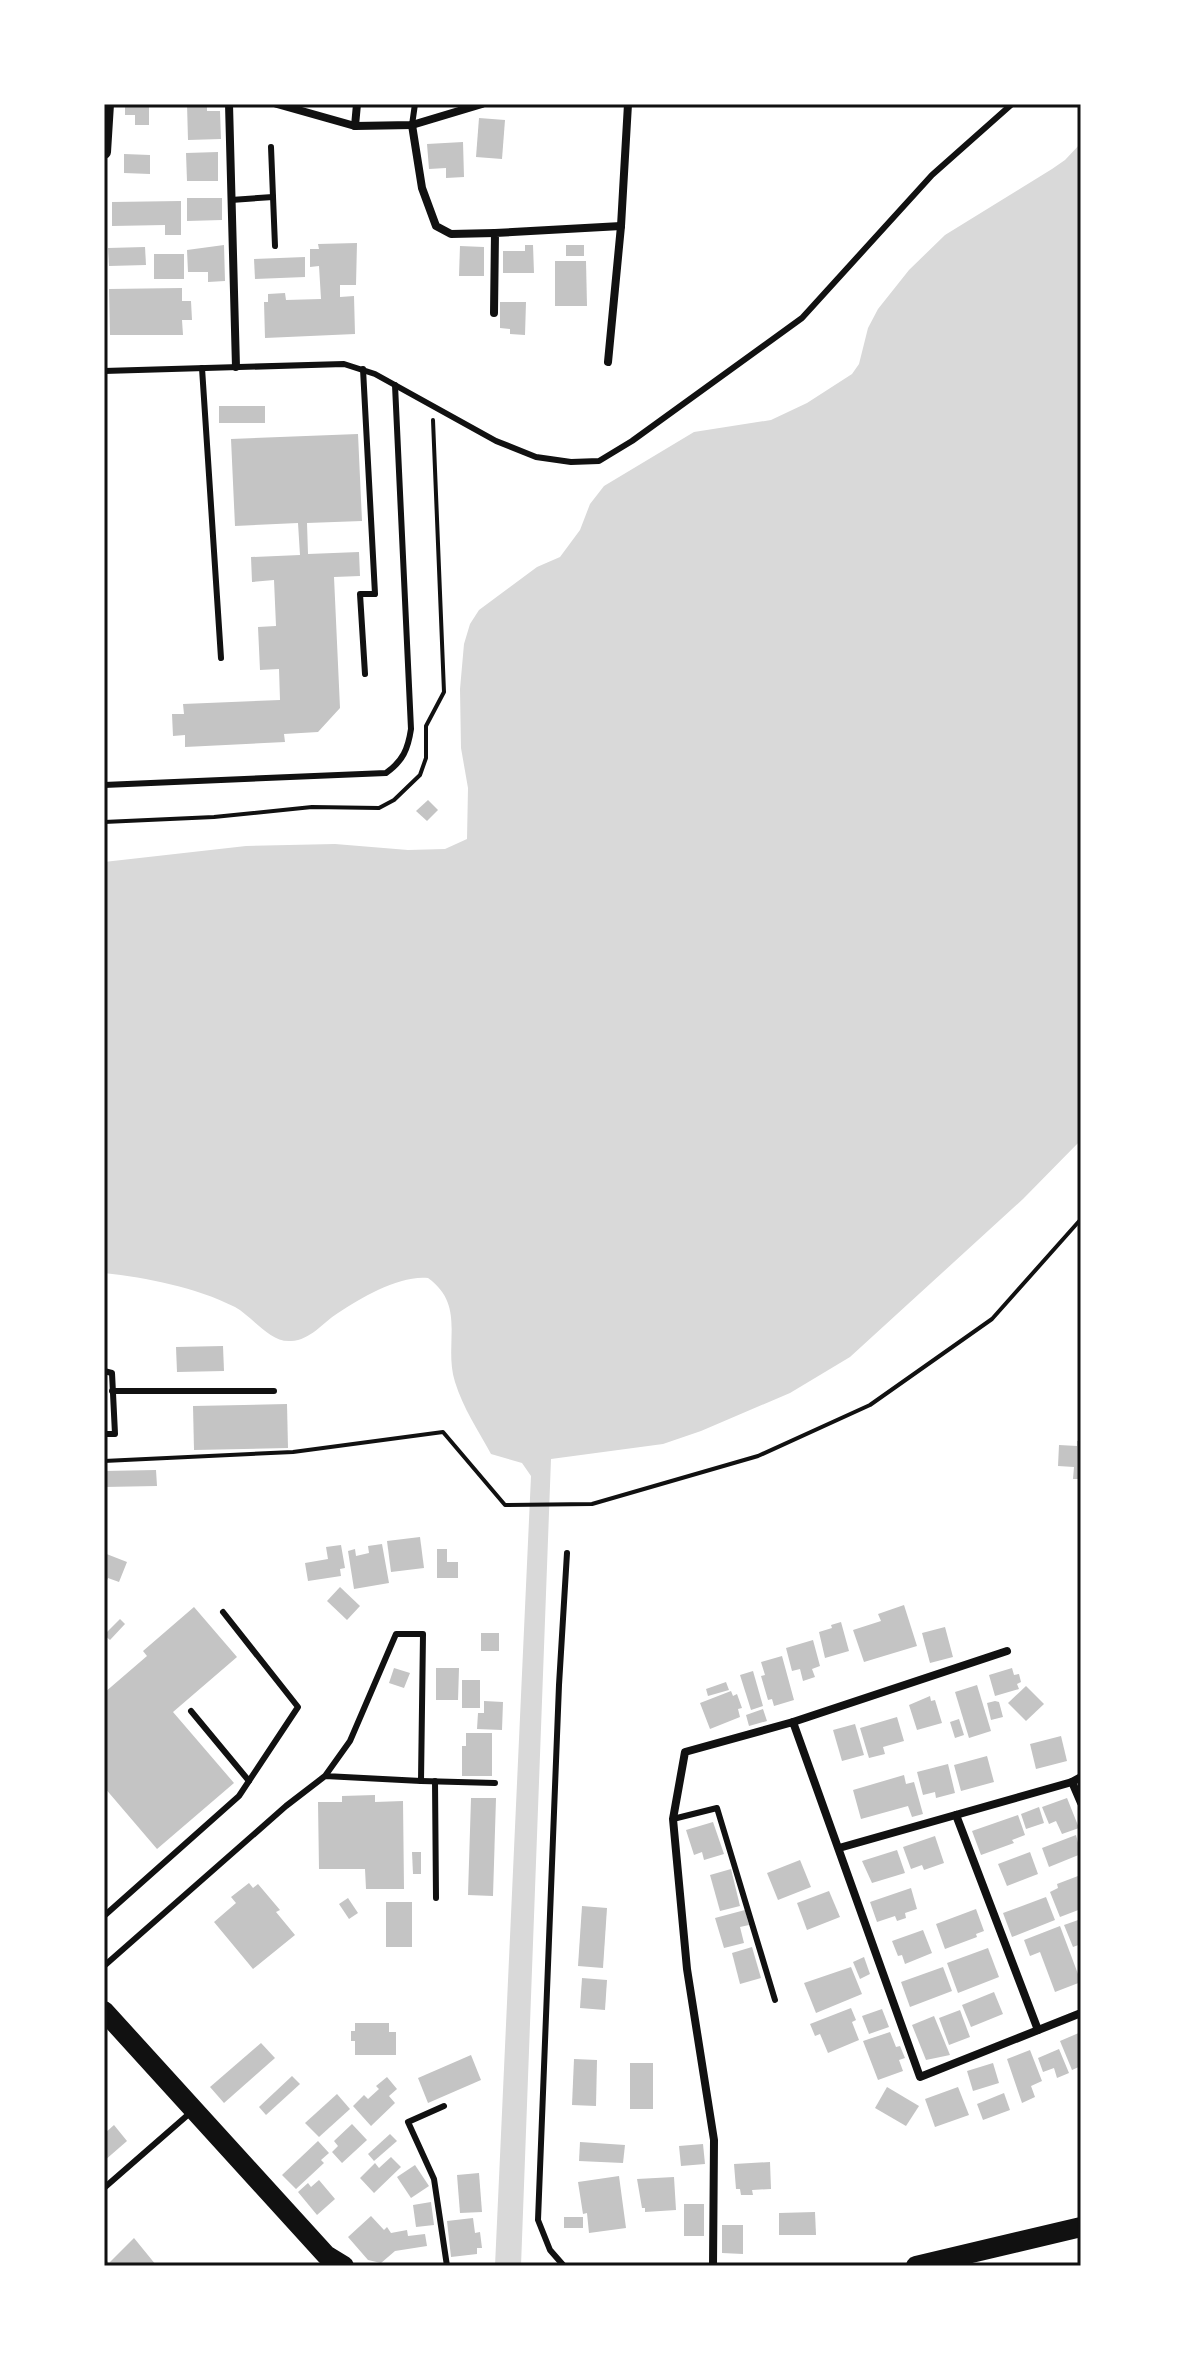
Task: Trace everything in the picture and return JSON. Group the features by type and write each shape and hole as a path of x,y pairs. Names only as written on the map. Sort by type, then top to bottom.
{"main road":[{"path":"104,2011 326,2255 344,2266"},
{"path":"916,2266 1081,2227"}],"street":[{"path":"104,152 107,104"},
{"path":"229,104 236,367"},
{"path":"277,104 355,126 412,125 482,104"},
{"path":"355,126 357,104"},
{"path":"608,362 621,226 628,104"},
{"path":"412,125 422,188 436,226 451,234 621,226"},
{"path":"494,313 495,233"},
{"path":"713,2266 714,2140 687,1969 673,1819 685,1752 793,1722 1007,1651"},
{"path":"793,1722 920,2077 1081,2013"},
{"path":"839,1848 1077,1780 1081,1803"},
{"path":"956,1815 1038,2030"}],"lane":[{"path":"412,125 415,104"},
{"path":"104,371 344,364 363,369 496,441 536,457 571,462 599,461 632,441 802,318 932,175 1012,104"},
{"path":"271,147 275,246"},
{"path":"231,200 273,197"},
{"path":"202,368 221,658"},
{"path":"363,369 375,594 360,594 365,674"},
{"path":"104,785 386,773 398,764 408,749 411,729 395,385"},
{"path":"104,1371 112,1373 115,1434 104,1434"},
{"path":"112,1391 274,1391"},
{"path":"564,2266 550,2250 538,2220 567,1553"},
{"path":"104,1916 239,1796 298,1707 223,1612"},
{"path":"104,1966 286,1806 325,1776 350,1741 396,1634 423,1634 421,1781"},
{"path":"191,1711 249,1781"},
{"path":"325,1776 495,1783"},
{"path":"435,1781 436,1898"},
{"path":"673,1819 717,1808 775,2000"},
{"path":"444,2106 408,2122 434,2179 447,2266"},
{"path":"104,2188 193,2111"}],"path":[{"path":"104,822 214,817 312,807 379,808 394,800 420,775 426,758 426,726 444,692 432,406"},
{"path":"104,1461 293,1452 443,1432 505,1505 592,1504 758,1456 870,1405 992,1319 1081,1219"}],"shaded area":[{"path":"1081,143 1081,1140 1023,1199 850,1357 790,1393 663,1444 551,1459 521,2266 495,2266 531,1476 522,1463 491,1454 466,1410 452,1368 451,1313 440,1289 428,1278 406,1280 382,1288 332,1317 310,1334 298,1340 283,1341 269,1334 242,1311 204,1294 154,1281 104,1273 104,862 246,846 335,844 408,850 445,849 467,839 468,788 461,748 460,689 464,644 470,624 479,610 537,567 560,557 580,530 590,504 604,486 694,432 771,420 807,403 852,374 859,364 868,328 878,309 909,270 945,235 1052,169"}],"building":[{"path":"125,104 149,104 149,125 135,125 135,115 125,115"},
{"path":"187,104 207,104 207,111 220,111 221,139 188,140"},
{"path":"479,118 505,120 502,159 476,157"},
{"path":"463,142 464,177 446,178 446,168 429,169 427,144"},
{"path":"218,152 218,181 187,181 186,153"},
{"path":"124,154 150,155 150,174 124,173"},
{"path":"187,198 222,198 222,220 187,221"},
{"path":"181,201 181,235 165,235 165,225 112,226 112,202"},
{"path":"357,243 356,285 340,285 340,297 354,296 355,334 265,338 264,302 268,302 268,294 285,293 286,300 321,299 319,266 310,267 310,249 319,249 318,244"},
{"path":"224,245 225,281 208,282 208,272 188,272 187,250"},
{"path":"525,245 533,245 534,273 503,273 503,251 525,251"},
{"path":"566,245 584,245 584,256 566,256"},
{"path":"460,246 484,247 484,276 459,276"},
{"path":"145,247 146,265 109,266 108,248"},
{"path":"154,254 184,254 184,279 154,279"},
{"path":"305,257 305,277 255,279 254,259"},
{"path":"555,261 586,261 587,306 555,306"},
{"path":"182,288 182,301 191,301 192,320 182,320 183,335 110,335 109,289"},
{"path":"500,302 526,302 525,335 510,334 510,329 500,328"},
{"path":"219,406 265,406 265,423 219,423"},
{"path":"358,434 362,521 307,523 308,554 359,552 360,576 334,577 340,708 318,732 284,734 285,742 185,747 185,735 173,736 172,714 184,714 183,704 280,700 279,669 260,670 258,627 276,626 274,580 252,582 251,557 300,555 298,523 235,526 231,439"},
{"path":"428,800 438,810 427,821 416,811"},
{"path":"223,1346 224,1371 177,1372 176,1347"},
{"path":"287,1404 288,1448 194,1450 193,1406"},
{"path":"1077,1441 1081,1441 1081,1479 1073,1479 1074,1467 1058,1466 1059,1445 1077,1446"},
{"path":"156,1470 157,1486 104,1487 104,1471"},
{"path":"420,1537 424,1568 391,1572 387,1541"},
{"path":"382,1544 389,1583 354,1589 348,1551 355,1549 356,1556 369,1553 368,1546"},
{"path":"341,1545 345,1568 340,1569 341,1576 308,1581 305,1563 328,1559 326,1547"},
{"path":"437,1549 447,1549 447,1562 458,1562 458,1578 437,1578"},
{"path":"104,1553 127,1562 119,1582 108,1578 104,1587"},
{"path":"340,1587 360,1606 347,1620 327,1601"},
{"path":"904,1605 917,1646 864,1662 853,1630 881,1621 878,1614"},
{"path":"194,1607 237,1657 173,1712 234,1783 157,1849 104,1787 104,1693 147,1656 143,1651"},
{"path":"120,1619 125,1624 110,1640 104,1635"},
{"path":"841,1622 849,1651 825,1658 819,1632"},
{"path":"945,1627 953,1657 930,1663 922,1633"},
{"path":"481,1633 499,1633 499,1651 481,1651"},
{"path":"813,1640 820,1666 812,1669 815,1677 803,1681 800,1669 792,1671 786,1648"},
{"path":"782,1656 794,1700 774,1706 772,1699 768,1700 761,1676 765,1675 761,1662"},
{"path":"394,1668 410,1673 404,1688 389,1683"},
{"path":"436,1668 459,1668 458,1700 436,1700"},
{"path":"1012,1668 1014,1675 1019,1674 1019,1689 995,1696 989,1675"},
{"path":"753,1671 763,1706 751,1710 740,1675"},
{"path":"462,1680 480,1680 480,1708 462,1708"},
{"path":"726,1682 729,1690 708,1696 706,1689"},
{"path":"977,1685 991,1731 969,1738 955,1692"},
{"path":"1026,1686 1044,1704 1026,1721 1008,1703"},
{"path":"731,1691 733,1696 737,1694 742,1708 738,1709 740,1717 710,1729 700,1703"},
{"path":"930,1696 931,1701 935,1700 942,1723 917,1730 909,1705"},
{"path":"484,1701 503,1702 502,1730 477,1729 478,1713 484,1713"},
{"path":"999,1702 1003,1717 991,1720 987,1703"},
{"path":"763,1709 767,1721 749,1726 746,1715"},
{"path":"897,1717 904,1741 883,1747 885,1754 869,1758 860,1728"},
{"path":"959,1719 964,1735 955,1738 950,1722"},
{"path":"855,1724 864,1755 842,1761 833,1730"},
{"path":"466,1733 492,1733 492,1776 462,1776 462,1746 466,1746"},
{"path":"1061,1736 1067,1761 1036,1769 1030,1744"},
{"path":"987,1756 994,1782 961,1791 954,1765"},
{"path":"948,1764 955,1793 936,1798 935,1792 923,1795 917,1772"},
{"path":"904,1775 906,1784 914,1782 923,1814 912,1817 908,1806 861,1819 853,1790"},
{"path":"375,1795 375,1802 403,1801 404,1889 366,1889 365,1869 319,1869 318,1802 342,1802 342,1796"},
{"path":"471,1798 496,1798 493,1896 468,1895"},
{"path":"1067,1798 1079,1828 1062,1834 1056,1821 1049,1824 1042,1807"},
{"path":"1039,1807 1044,1823 1026,1829 1021,1814"},
{"path":"1018,1815 1025,1835 1012,1840 1014,1843 981,1855 972,1831"},
{"path":"713,1822 724,1854 704,1860 702,1852 694,1855 686,1830"},
{"path":"1076,1835 1081,1854 1049,1867 1042,1848"},
{"path":"935,1836 944,1863 924,1870 922,1865 911,1869 903,1847"},
{"path":"897,1850 905,1873 872,1883 862,1861"},
{"path":"412,1852 421,1852 421,1874 413,1874"},
{"path":"1030,1852 1038,1874 1007,1886 998,1864"},
{"path":"800,1860 811,1887 778,1900 767,1873"},
{"path":"731,1869 740,1906 720,1911 710,1875"},
{"path":"1078,1876 1081,1909 1060,1917 1050,1892 1058,1888 1057,1884"},
{"path":"249,1883 253,1888 258,1884 280,1910 276,1912 295,1935 253,1969 214,1922 236,1903 231,1897"},
{"path":"911,1888 917,1909 905,1913 906,1918 897,1921 895,1916 877,1922 870,1902"},
{"path":"829,1891 840,1917 807,1930 797,1903"},
{"path":"1046,1897 1055,1920 1012,1937 1003,1913"},
{"path":"348,1898 358,1913 349,1919 339,1904"},
{"path":"386,1902 412,1902 412,1947 386,1947"},
{"path":"582,1906 607,1908 603,1968 578,1966"},
{"path":"976,1909 984,1931 976,1934 977,1937 945,1949 936,1924"},
{"path":"745,1910 749,1925 740,1927 744,1943 724,1948 715,1918"},
{"path":"1081,1919 1081,1944 1073,1947 1064,1925"},
{"path":"1060,1926 1081,1982 1055,1992 1040,1952 1030,1956 1024,1940"},
{"path":"923,1930 932,1953 905,1964 892,1941"},
{"path":"752,1947 761,1978 740,1984 732,1953"},
{"path":"988,1948 999,1977 958,1993 947,1963"},
{"path":"864,1957 870,1974 860,1979 853,1962"},
{"path":"851,1967 862,1994 816,2013 804,1983"},
{"path":"943,1967 952,1991 910,2007 901,1982"},
{"path":"582,1978 607,1980 605,2010 580,2008"},
{"path":"994,1992 1003,2014 971,2027 962,2005"},
{"path":"851,2008 856,2020 852,2022 859,2040 828,2053 820,2034 815,2036 810,2024"},
{"path":"882,2009 889,2027 869,2034 862,2016"},
{"path":"960,2010 970,2037 949,2045 939,2018"},
{"path":"934,2016 950,2055 926,2060 912,2025"},
{"path":"355,2023 389,2023 389,2032 396,2032 396,2055 355,2055 351,2031 355,2031"},
{"path":"890,2032 905,2058 899,2060 903,2071 878,2080 863,2041"},
{"path":"1081,2032 1081,2066 1072,2070 1060,2041"},
{"path":"261,2043 275,2058 224,2103 210,2087"},
{"path":"1059,2049 1069,2073 1057,2078 1054,2068 1043,2072 1038,2058"},
{"path":"1030,2050 1042,2081 1031,2086 1035,2097 1022,2103 1007,2059"},
{"path":"471,2055 481,2080 428,2103 418,2078"},
{"path":"574,2059 597,2060 596,2106 572,2105"},
{"path":"630,2063 653,2063 653,2109 630,2109"},
{"path":"993,2063 999,2083 973,2091 967,2071"},
{"path":"292,2076 300,2084 266,2115 259,2107"},
{"path":"387,2077 397,2089 389,2096 395,2103 371,2126 353,2106 364,2095 368,2099 379,2089 376,2086"},
{"path":"887,2087 919,2106 906,2126 875,2108"},
{"path":"958,2087 969,2115 935,2127 925,2099"},
{"path":"1004,2093 1010,2110 983,2120 977,2104"},
{"path":"337,2094 350,2109 319,2137 305,2123"},
{"path":"352,2124 367,2140 342,2163 332,2152 338,2146 334,2141"},
{"path":"114,2125 127,2141 104,2161 104,2134"},
{"path":"390,2134 397,2141 374,2161 368,2154"},
{"path":"318,2141 329,2153 321,2160 324,2163 296,2189 282,2175"},
{"path":"580,2142 625,2145 623,2163 579,2161"},
{"path":"703,2144 705,2164 681,2166 679,2146"},
{"path":"391,2157 401,2167 374,2193 360,2178 375,2163 379,2168"},
{"path":"770,2162 771,2189 752,2190 753,2195 741,2195 740,2189 736,2189 734,2164"},
{"path":"415,2165 429,2186 411,2198 397,2177"},
{"path":"479,2173 482,2212 460,2213 457,2175"},
{"path":"619,2176 626,2228 589,2233 578,2182"},
{"path":"674,2177 676,2210 645,2212 637,2179"},
{"path":"319,2180 335,2199 317,2215 298,2192 308,2183 311,2187"},
{"path":"431,2202 434,2225 416,2227 413,2205"},
{"path":"684,2204 704,2204 704,2236 684,2236"},
{"path":"815,2212 816,2235 779,2235 779,2213"},
{"path":"371,2216 391,2233 407,2230 408,2236 425,2234 427,2246 395,2251 381,2263 368,2260 348,2237"},
{"path":"564,2217 583,2217 583,2228 564,2228"},
{"path":"473,2218 475,2233 480,2232 482,2248 477,2248 477,2254 451,2257 447,2221"},
{"path":"722,2225 743,2225 743,2254 722,2253"},
{"path":"134,2238 156,2265 104,2266 106,2260 109,2263"}]}
